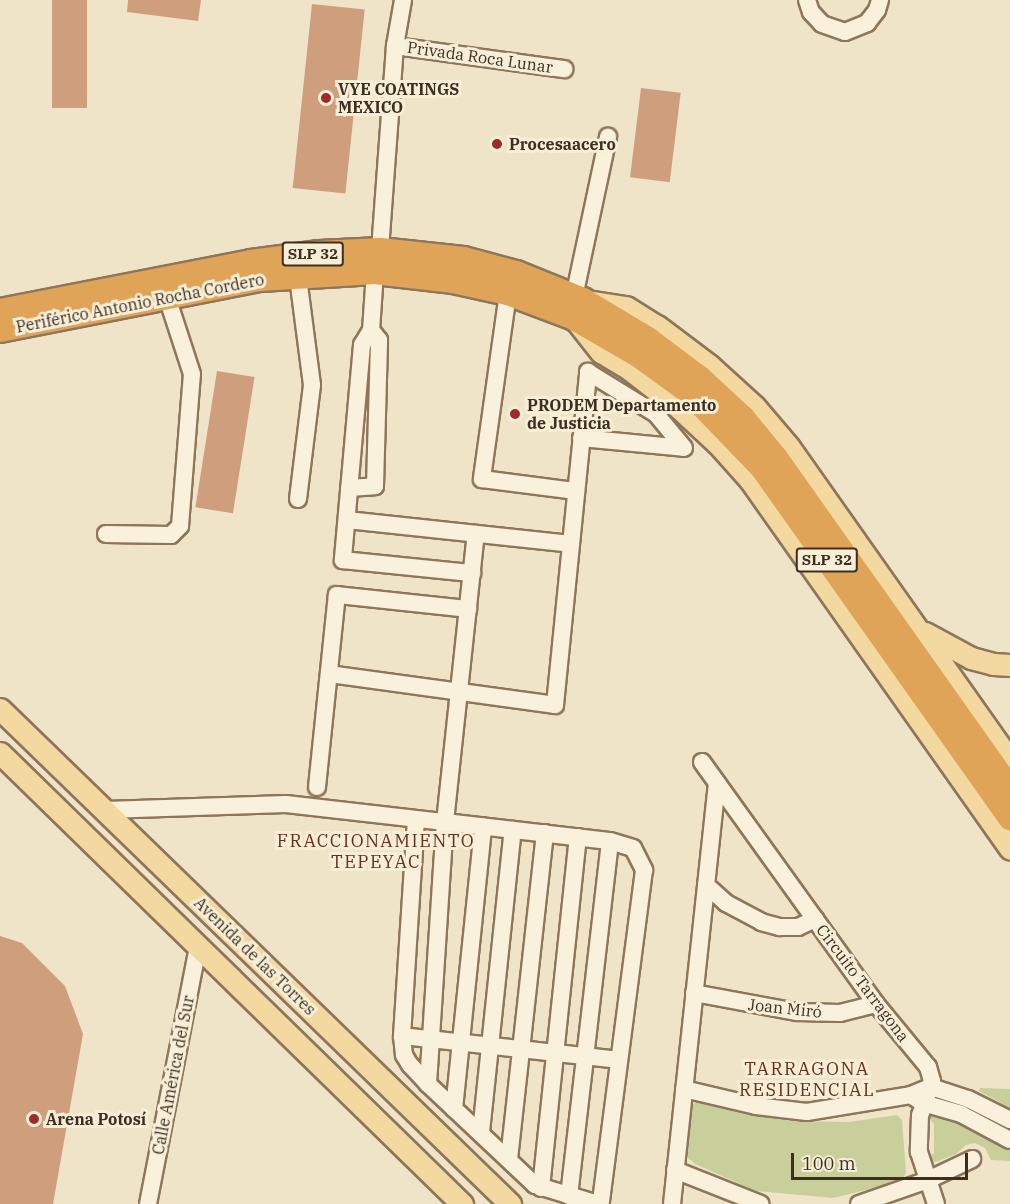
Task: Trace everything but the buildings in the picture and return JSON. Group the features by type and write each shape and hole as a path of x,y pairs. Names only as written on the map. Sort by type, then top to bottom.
{"highway":[{"name":"Periférico Antonio Rocha Cordero","path":"0,311 251,261 319,253 378,261 453,281 577,305"},
{"name":"Periférico Antonio Rocha Cordero","path":"0,330 261,279 298,277 378,261 464,259 516,273 577,305 700,378 743,418 776,458 1010,789"},
{"name":"Periférico Antonio Rocha Cordero","path":"614,329 689,392 763,470 1008,838"}],"main road":[{"path":"1008,838 750,480 718,444 678,407 629,369 601,352 577,305 626,307 657,326 710,366 755,407 789,447 1009,757"},
{"path":"917,628 971,658 993,664 1010,665"},
{"name":"Avenida de las Torres","path":"0,709 510,1204"},
{"name":"Avenida de las Torres","path":"0,753 454,1200"}],"street":[{"path":"403,0 396,46 371,330 362,345 343,560 472,573"},
{"path":"807,0 811,12 822,24 845,32 867,23 877,10 880,0"},
{"name":"Privada Roca Lunar","path":"396,46 564,69"},
{"path":"577,305 608,137"},
{"path":"298,277 312,385 298,499"},
{"path":"508,293 482,478 576,490"},
{"path":"106,534 171,535 180,526 192,374 167,297"},
{"path":"350,488 375,486 379,340 371,330"},
{"path":"329,674 555,705 581,438 588,372 656,414 684,448 581,438"},
{"path":"347,520 571,544"},
{"path":"428,1084 445,822 476,534"},
{"path":"317,787 337,595 468,609"},
{"name":"Circuito Tarragona","path":"702,762 876,1004 928,1067 931,1075 930,1087"},
{"path":"672,1204 717,783"},
{"path":"105,810 286,804 610,841 633,848 644,870 601,1201 598,1204 541,1188 454,1109 407,1060 402,1036 416,819"},
{"path":"454,1109 483,826"},
{"path":"481,1132 513,830"},
{"path":"509,1159 545,833"},
{"path":"541,1188 578,837"},
{"path":"569,1196 587,1057 610,841"},
{"path":"706,885 726,903 761,922 780,927 798,927 815,919"},
{"name":"Calle América del Sur","path":"148,1204 198,946"},
{"name":"Joan Miró","path":"694,993 797,1012 840,1012 876,1004"},
{"path":"402,1036 619,1060"},
{"path":"916,1099 930,1087 981,1124 1010,1140"},
{"path":"684,1089 756,1106 807,1112 916,1099 948,1100 988,1109 1010,1120"},
{"path":"916,1099 919,1152 936,1204"},
{"path":"981,1124 988,1109"},
{"path":"859,1204 928,1180 972,1159"},
{"path":"675,1170 761,1204"}],"green space":[{"path":"980,1088 1010,1089 1010,1108 979,1091"},
{"path":"699,1100 744,1114 793,1121 849,1122 897,1115 902,1120 906,1172 902,1181 833,1198 756,1191 695,1164 687,1157 691,1106"},
{"path":"929,1113 949,1116 1010,1147 1010,1161 991,1160 985,1148 975,1143 966,1145 956,1154 936,1162 928,1161 928,1157 934,1153 934,1124 927,1116"}],"place":[{"name":"VYE COATINGS MEXICO","path":"326,98"},
{"name":"Procesaacero","path":"497,144"},
{"name":"PRODEM Departamento de Justicia","path":"515,414"},
{"name":"Arena Potosí","path":"34,1119"}],"district":[{"name":"FRACCIONAMIENTO TEPEYAC","path":"376,852"},
{"name":"TARRAGONA RESIDENCIAL","path":"807,1080"}]}
